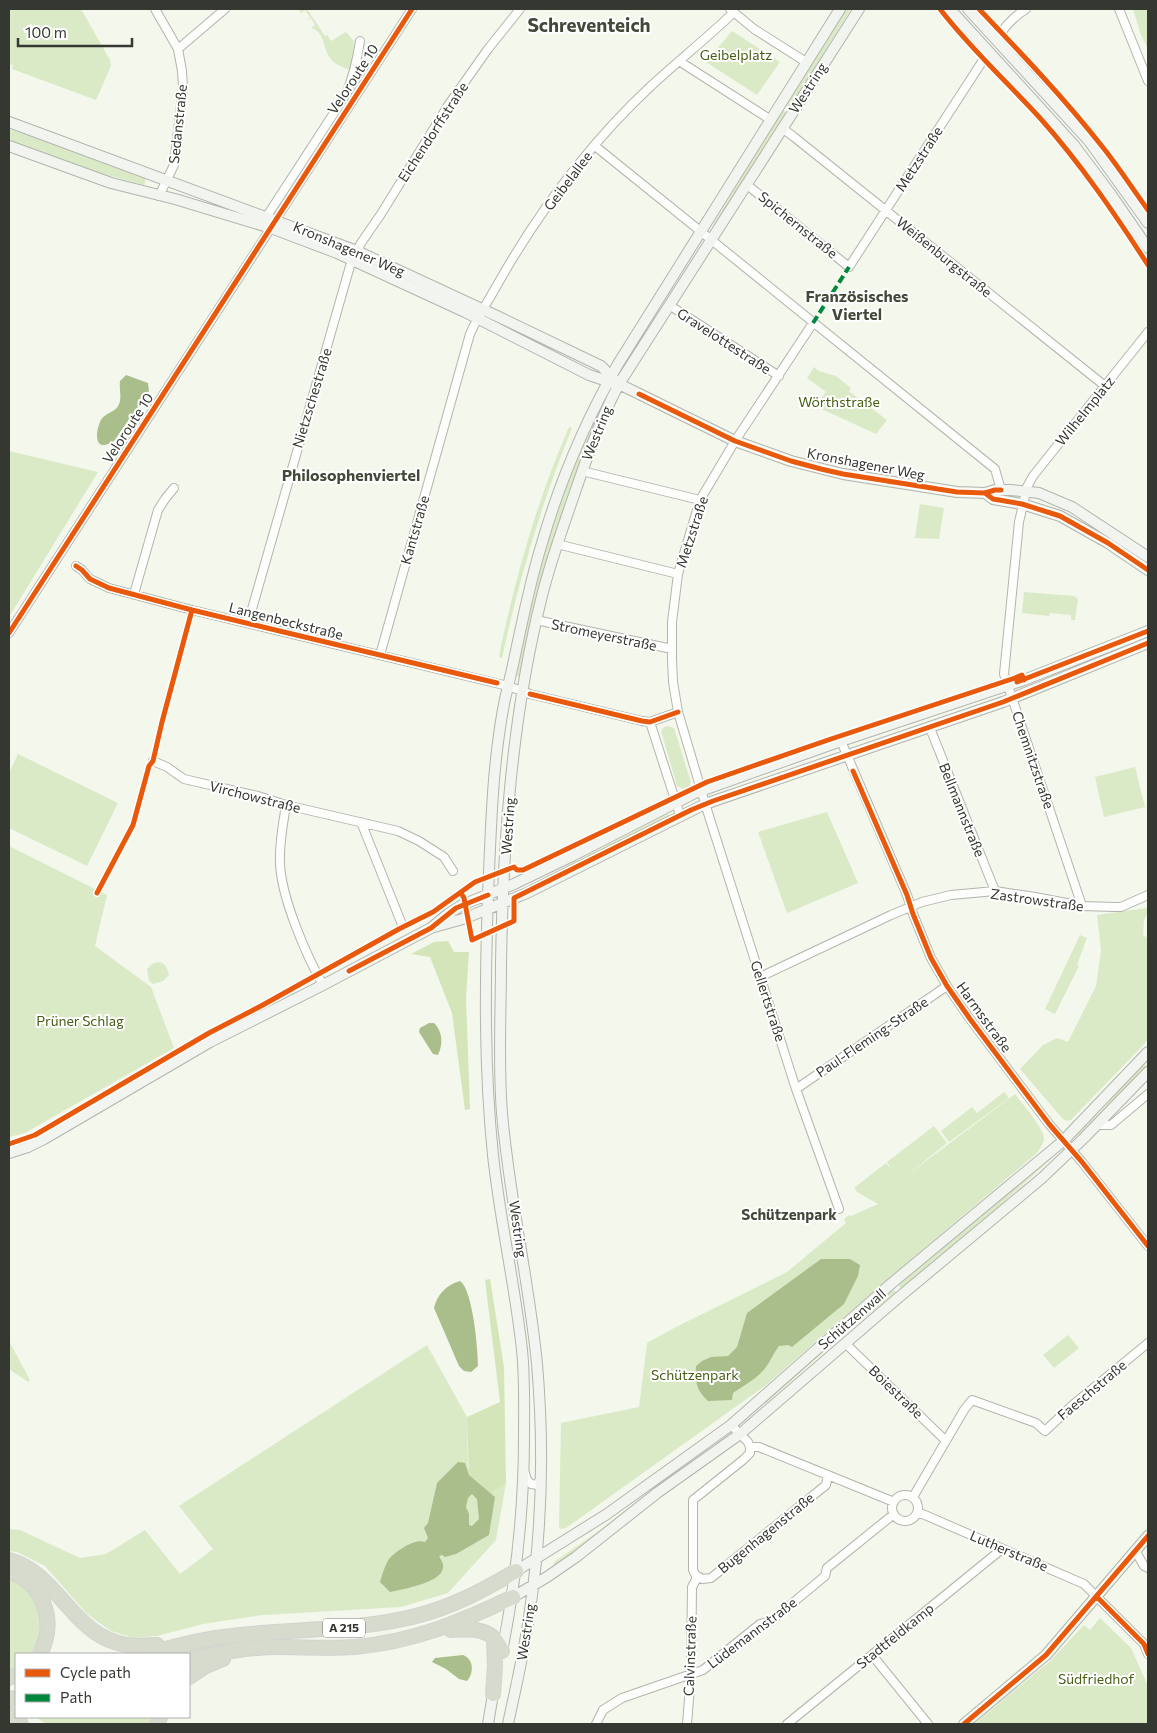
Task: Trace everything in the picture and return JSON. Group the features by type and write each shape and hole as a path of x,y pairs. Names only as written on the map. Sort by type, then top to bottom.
{"highway":[{"path":"9,1560 28,1567 46,1582 80,1620 105,1638 121,1644 140,1646 198,1642"},
{"path":"9,1571 32,1585 38,1592 46,1609 48,1628 40,1653"},
{"name":"A 215","path":"149,1653 222,1637 332,1629 391,1622 429,1613 457,1602 486,1589 516,1571"},
{"path":"190,1659 255,1648 354,1647 393,1642 438,1630 462,1621 513,1597"},
{"path":"438,1630 476,1629 492,1637 499,1644 502,1651"},
{"path":"492,1637 495,1655 493,1694"},
{"path":"190,1677 214,1662 255,1648"},
{"path":"9,1714 21,1724"}],"main road":[{"name":"Westring","path":"488,1724 513,1597 524,1471 522,1349 499,1200 490,1116 486,1043 487,909 495,768 508,686 542,542 568,468 609,379 840,9"},
{"name":"Westring","path":"508,1724 524,1652 533,1585 540,1477 540,1410 537,1365 508,1161 500,1090 503,903 513,750 536,620 557,544 582,471 619,384 859,9"},
{"path":"950,9 986,55 1080,152 1147,245"},
{"path":"968,9 1089,141 1148,223"},
{"name":"Kronshagener Weg","path":"9,122 167,182 267,216 481,314 601,366 609,379 735,441 791,461 842,474 942,490 984,493 1001,490 1039,493 1064,503 1148,557"},
{"name":"Kronshagener Weg","path":"9,146 111,183 270,228 355,255"},
{"name":"Kronshagener Weg","path":"984,493 993,499 1022,504 1052,513 1076,524 1148,570"},
{"path":"9,1153 44,1139 210,1042 431,928 456,908 567,859 702,790 1008,685 1148,631"},
{"path":"431,928 449,924 503,903 706,804 1012,699 1148,644"},
{"name":"Schützenwall","path":"516,1571 607,1514 730,1425 892,1284 1062,1141 1148,1052"},
{"name":"Schützenwall","path":"513,1597 576,1557 657,1493 740,1434 1042,1178 1148,1072"},
{"path":"964,1724 1046,1655 1148,1536"}],"street":[{"name":"Sedanstraße","path":"155,9 178,49 183,87 174,165 159,196"},
{"path":"178,49 225,9"},
{"name":"Veloroute 10","path":"280,213 412,9"},
{"name":"Eichendorffstraße","path":"355,255 448,107 488,49 520,9"},
{"path":"997,39 1004,27 1026,9"},
{"path":"1119,9 1148,80"},
{"path":"771,120 679,62 732,11 754,30 806,62"},
{"path":"267,216 345,96 358,60 360,42"},
{"name":"Metzstraße","path":"849,267 986,55"},
{"name":"Geibelallee","path":"481,314 510,263 558,192 624,112 651,85 679,62"},
{"name":"Weißenburgstraße","path":"782,128 1105,386"},
{"path":"595,146 995,469 1001,490"},
{"name":"Spichernstraße","path":"746,184 849,267"},
{"name":"Veloroute 10","path":"9,634 267,234"},
{"name":"Nietzschestraße","path":"248,623 347,273 355,255"},
{"name":"Gravelottestraße","path":"668,306 779,376"},
{"name":"Kantstraße","path":"380,655 470,334 481,314"},
{"name":"Metzstraße","path":"702,790 678,712 673,682 672,622 678,574 700,500 735,441 812,323"},
{"name":"Wilhelmplatz","path":"1026,491 1033,476 1148,332"},
{"path":"582,471 700,500"},
{"path":"134,594 158,510 164,499 174,488"},
{"name":"Chemnitzstraße","path":"1026,491 1022,504 1016,545 1004,674 1082,906"},
{"path":"557,544 678,574"},
{"name":"Langenbeckstraße","path":"76,566 96,583 134,594 508,686 522,692 650,722"},
{"name":"Stromeyerstraße","path":"536,620 672,649"},
{"path":"678,712 650,722 680,816"},
{"name":"Bellmannstraße","path":"930,728 995,892"},
{"name":"Harmsstraße","path":"841,741 907,895 931,958 947,986 1062,1141 1082,1162 1148,1246"},
{"name":"Virchowstraße","path":"153,761 184,779 398,831 444,858 453,870"},
{"name":"Gellertstraße","path":"702,790 796,1089 839,1209"},
{"path":"286,805 281,841 281,872 291,910 323,985"},
{"path":"361,822 401,922"},
{"name":"Zastrowstraße","path":"760,977 910,907 951,895 995,892 1082,906 1121,907 1148,895"},
{"name":"Paul-Fleming-Straße","path":"796,1089 947,986"},
{"name":"Schützenwall","path":"1097,1125 1111,1125 1148,1094"},
{"name":"Faeschstraße","path":"946,1441 972,1400 1036,1424 1045,1431 1075,1403 1148,1343"},
{"name":"Boiestraße","path":"845,1344 946,1441"},
{"path":"730,1425 748,1442 750,1447 759,1446 894,1502"},
{"path":"913,1497 946,1441"},
{"name":"Calvinstraße","path":"687,1724 691,1674 692,1587 696,1581 696,1575 693,1570 693,1500 743,1460 750,1452 750,1447"},
{"path":"524,1471 527,1480 531,1484 537,1485 540,1477"},
{"name":"Bugenhagenstraße","path":"696,1575 702,1578 710,1578 826,1485 828,1475"},
{"path":"899,1496 913,1497 918,1504 918,1512 911,1520 906,1521 897,1518 892,1507 894,1502 899,1496"},
{"name":"Lutherstraße","path":"918,1512 1084,1584 1144,1644 1148,1654"},
{"name":"Lüdemannstraße","path":"596,1724 603,1710 622,1698 703,1670 760,1624 770,1621 825,1576 827,1568 894,1514"},
{"name":"Stadtfeldkamp","path":"787,1724 1002,1548"},
{"path":"1136,1552 1144,1566 1148,1568"},
{"path":"872,1655 928,1724"}],"green space":[{"path":"9,9 81,9 110,60 111,66 96,100 12,69 13,65 9,64"},
{"path":"298,9 307,9 325,36 327,35 331,41 346,32 354,41 350,70 331,59 320,34 311,28 315,25 311,18 306,21 310,17 305,10 301,13"},
{"path":"845,9 851,9 790,108 784,104"},
{"path":"1133,9 1148,9 1148,49 1141,35"},
{"name":"Geibelplatz","path":"732,31 780,62 757,95 706,62"},
{"path":"781,109 787,113 716,224 714,223 731,195"},
{"path":"9,129 66,148 146,179 144,185 81,168 9,141"},
{"name":"Wörthstraße","path":"814,367 819,371 836,376 851,388 850,392 887,420 876,434 815,406 826,392 807,378"},
{"path":"604,398 590,432 567,501 520,677 517,676 524,626 545,544 575,459"},
{"path":"569,427 572,428 541,512 524,570 502,658 499,657 506,622 529,537 547,481"},
{"path":"9,451 98,472 9,617"},
{"path":"920,504 944,508 939,539 915,538"},
{"path":"1024,592 1074,596 1078,599 1075,620 1071,620 1071,615 1050,613 1049,616 1022,613"},
{"path":"664,727 674,728 691,782 689,787 683,789 677,786 661,731"},
{"path":"18,754 118,803 87,866 9,828 9,773"},
{"path":"1135,767 1145,807 1104,817 1095,777"},
{"path":"827,812 858,883 787,913 758,832"},
{"path":"668,814 670,818 664,818 527,889 529,885"},
{"name":"Prüner Schlag","path":"9,846 107,895 95,946 151,987 174,1048 25,1133 9,1137"},
{"path":"1148,908 1144,920 1143,935 1148,938 1148,1040 1071,1120 1067,1121 1063,1119 1020,1069 1043,1045 1057,1038 1068,1042 1096,986 1101,951 1097,915"},
{"path":"1080,935 1087,938 1077,965 1079,966 1055,1014 1045,1009"},
{"path":"158,962 167,968 169,975 163,981 153,984 149,981 147,969 152,964"},
{"path":"1141,1065 1148,1065 1078,1136 1078,1134 1104,1108"},
{"path":"1004,1092 1009,1098 949,1142 941,1131 972,1107 977,1113"},
{"name":"Schützenpark","path":"1015,1094 1043,1134 1043,1142 1037,1153 766,1385 566,1528 559,1528 561,1423 639,1407 647,1343 787,1272 846,1223 844,1219 849,1215 851,1216 878,1204 857,1192 854,1188 886,1163 892,1170 887,1162 934,1126 947,1143 906,1176"},
{"path":"1049,1157 1051,1159 973,1230 901,1288 898,1285 994,1206"},
{"path":"893,1289 896,1292 766,1403 763,1403 842,1332"},
{"path":"1068,1335 1079,1348 1054,1368 1043,1355"},
{"path":"9,1341 30,1380 28,1382 9,1369"},
{"path":"427,1345 467,1417 468,1467 491,1492 506,1483 496,1540 448,1593 401,1607 263,1615 203,1624 157,1636 134,1638 111,1631 87,1614 45,1566 17,1552 9,1551 9,1529 20,1530 80,1558 106,1554 145,1530 180,1574 213,1549 179,1506"},
{"path":"679,1468 561,1563 553,1567 554,1562 600,1530"},
{"path":"9,1575 34,1593 44,1622 34,1653 15,1653 15,1668 9,1671"},
{"name":"Südfriedhof","path":"1100,1618 1131,1648 1148,1686 1148,1724 974,1724 1050,1661 1084,1625 1090,1630"},
{"path":"37,1718 150,1718 149,1724 46,1724"}],"shaded area":[{"path":"126,375 148,383 149,391 114,441 108,444 100,444 97,437 98,427 104,416 115,409 120,402 120,381"},
{"path":"448,941 454,952 469,952 466,998 470,1109 465,1110 452,1013 430,957 411,954 434,942"},
{"path":"429,1023 434,1023 441,1034 441,1047 438,1055 433,1054 419,1032 420,1028"},
{"path":"821,1259 850,1259 860,1265 858,1276 844,1304 792,1347 788,1345 779,1346 763,1371 733,1393 732,1400 708,1401 697,1385 696,1366 711,1357 728,1356 737,1347 747,1313"},
{"path":"490,1279 504,1367 506,1483 491,1493 469,1475 467,1417 500,1402 485,1280"},
{"path":"460,1281 465,1287 468,1296 476,1334 478,1366 471,1372 464,1371 459,1366 434,1308 437,1299 443,1291 450,1285"},
{"path":"458,1462 465,1463 469,1475 495,1497 489,1535 456,1554 445,1557 439,1556 443,1568 436,1578 421,1585 390,1592 380,1582 385,1567 389,1559 396,1552 416,1542 425,1542 428,1538 424,1528 428,1523 437,1483","holes":["472,1494 477,1499 479,1519 472,1526 469,1525 469,1514 466,1507 468,1498"]},
{"path":"463,1655 467,1657 472,1666 471,1674 467,1681 459,1679 446,1669 432,1662 435,1658"}],"marked path":[{"path":"813,323 849,267"}],"cycle path":[{"path":"9,633 412,9"},
{"path":"940,9 1070,153 1148,265"},
{"path":"979,9 1042,75 1087,127 1148,210"},
{"path":"639,394 735,441 791,461 821,469 957,492 985,493 1001,490"},
{"path":"985,493 993,499 1022,504 1060,516 1108,543 1148,570"},
{"path":"76,566 90,579 109,588 192,610 497,683"},
{"path":"97,893 133,825 149,766 153,761 192,610"},
{"path":"1017,682 1148,631"},
{"path":"461,893 464,898 472,940 514,921 514,898 691,810 1003,702 1148,643"},
{"path":"9,1144 35,1135 209,1033 433,912 475,882 514,867 517,870 523,870 707,782 1022,675 1024,680"},
{"path":"530,694 650,722 678,712"},
{"path":"853,771 907,895 931,958 947,986 1049,1124 1082,1162 1148,1246"},
{"path":"349,971 431,928 456,908 488,895"},
{"path":"964,1724 1046,1655 1148,1536"},
{"path":"1097,1597 1144,1644 1148,1654"}],"district":[{"name":"Schreventeich","path":"589,25"},
{"name":"Französisches Viertel","path":"857,305"},
{"name":"Philosophenviertel","path":"351,475"},
{"name":"Schützenpark","path":"789,1215"}]}
